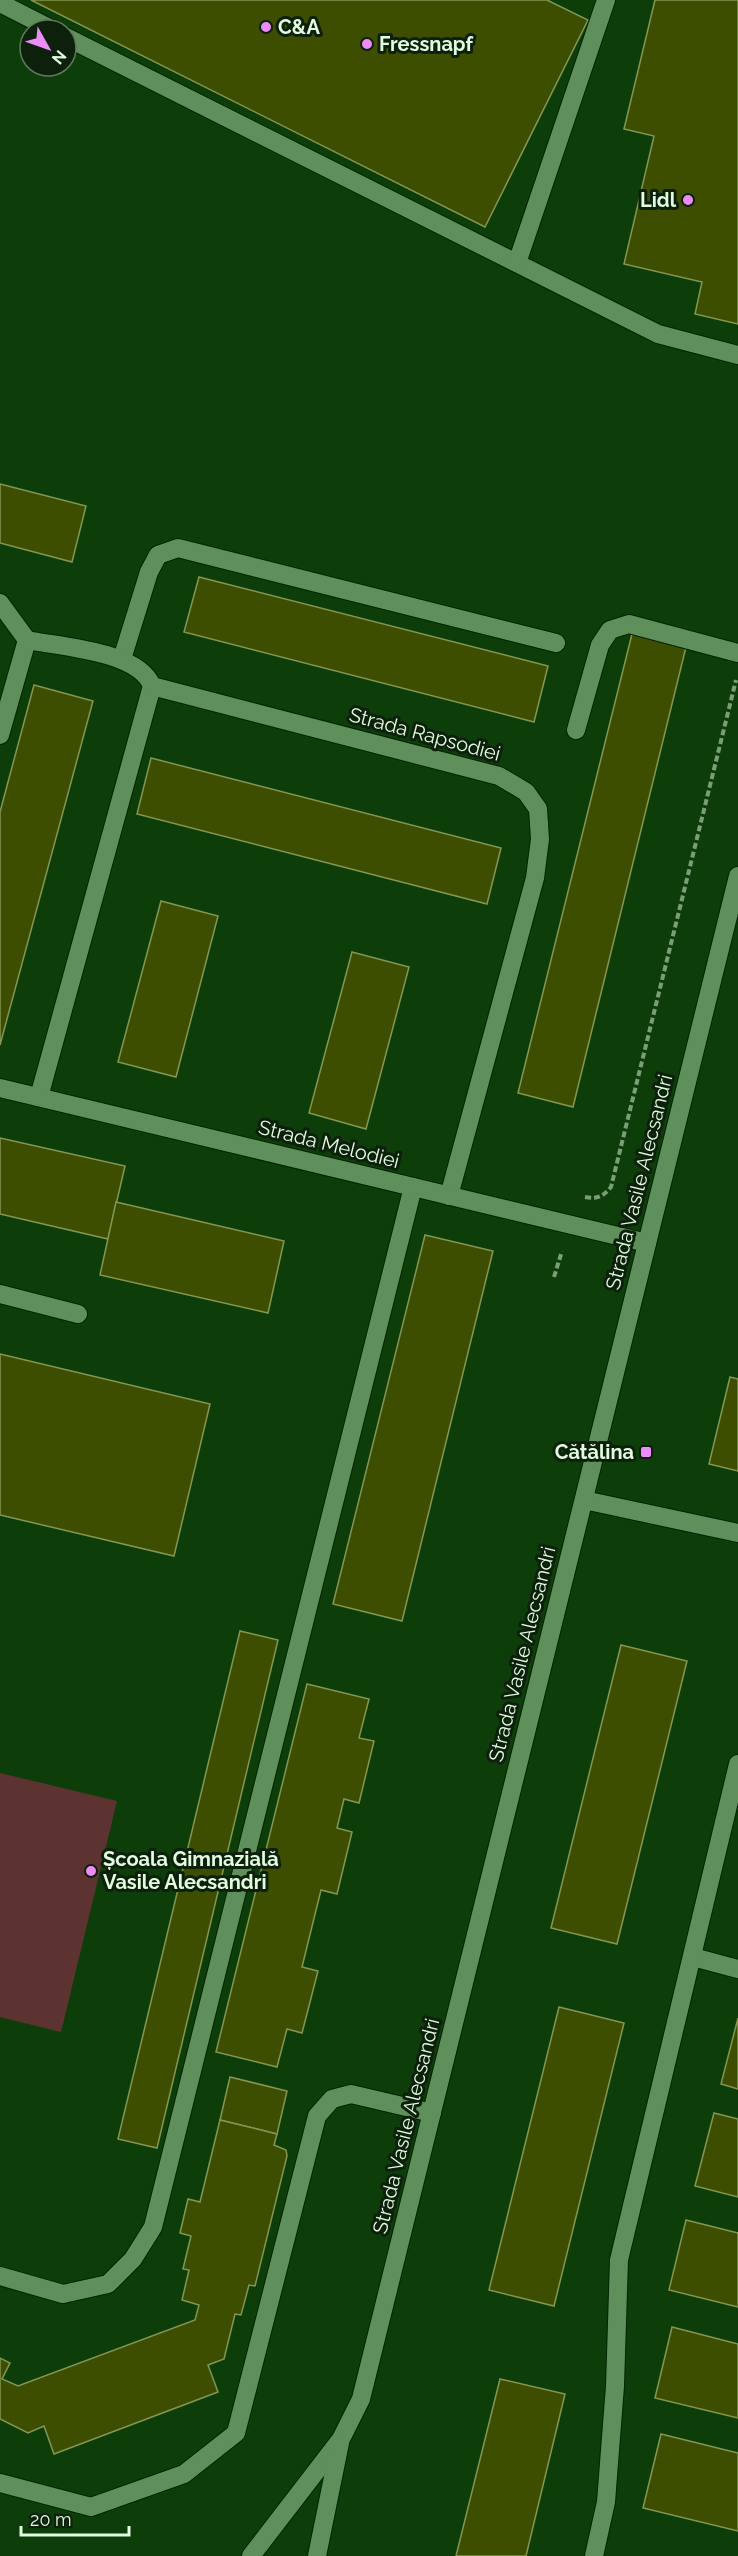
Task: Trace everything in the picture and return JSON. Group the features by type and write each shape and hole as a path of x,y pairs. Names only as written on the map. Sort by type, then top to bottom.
{"street":[{"path":"517,263 606,0"},
{"path":"0,3 29,18"},
{"path":"78,43 658,334 738,355"},
{"path":"122,659 149,572 158,555 178,548 556,643"},
{"path":"0,603 27,640 122,659 148,675 152,686 39,1097"},
{"path":"576,730 600,645 610,630 629,624 738,653"},
{"path":"0,735 27,640"},
{"name":"Strada Rapsodiei","path":"152,686 499,776 526,792 538,809 540,839 536,878 449,1196"},
{"name":"Strada Vasile Alecsandri","path":"251,2556 341,2439 361,2399 738,876"},
{"name":"Strada Melodiei","path":"0,1088 647,1244"},
{"path":"0,2276 63,2294 108,2284 133,2259 153,2227 413,1187"},
{"path":"0,1294 78,1314"},
{"path":"584,1500 738,1533"},
{"path":"594,2556 606,2502 615,2386 619,2260 738,1764"},
{"path":"693,1957 738,1969"},
{"path":"0,2483 91,2507 184,2474 236,2433 317,2116 332,2099 351,2094 432,2113"},
{"name":"Strada Vasile Alecsandri","path":"317,2556 341,2439"}],"path":[{"path":"577,1195 596,1199 606,1194 611,1187 738,670"},
{"path":"554,1277 564,1244"}],"shaded area":[{"path":"0,1773 117,1801 61,2032 0,2017"}],"building":[{"path":"31,0 547,0 588,20 485,227 78,24 78,18 67,18"},
{"name":"Lidl","path":"655,0 738,0 738,324 695,314 702,282 624,264 654,136 624,129"},
{"path":"0,484 86,506 72,562 0,543"},
{"path":"199,577 548,666 534,722 184,632"},
{"path":"632,634 686,647 573,1107 518,1093"},
{"path":"34,685 93,701 0,1045 0,812"},
{"path":"151,758 501,848 487,904 137,814"},
{"path":"161,901 218,916 176,1077 118,1062"},
{"path":"352,952 409,967 366,1129 309,1113"},
{"path":"0,1138 125,1166 108,1239 0,1214"},
{"path":"116,1202 284,1241 268,1313 100,1275"},
{"path":"425,1235 493,1251 402,1621 333,1604"},
{"path":"0,1354 210,1404 174,1556 0,1515"},
{"path":"730,1377 738,1379 738,1471 709,1464"},
{"path":"240,1631 278,1640 157,2148 118,2139"},
{"path":"621,1645 687,1661 617,1944 551,1928"},
{"path":"307,1684 369,1699 359,1738 374,1741 359,1803 344,1799 337,1828 352,1832 337,1894 321,1890 302,1967 318,1971 302,2033 287,2029 277,2067 216,2052"},
{"path":"559,2007 624,2023 554,2306 489,2290"},
{"path":"738,2018 738,2089 721,2084"},
{"path":"230,2077 287,2091 277,2134 220,2120"},
{"path":"714,2113 738,2119 738,2197 695,2186"},
{"path":"220,2120 277,2134 274,2145 286,2150 287,2156 255,2286 249,2285 241,2315 235,2314 224,2359 208,2365 218,2392 54,2454 44,2426 28,2433 0,2419 0,2358 10,2363 2,2379 18,2386 195,2320 199,2305 182,2300 189,2270 183,2269 191,2236 180,2233 188,2199 200,2202"},
{"path":"686,2220 738,2233 738,2307 669,2290"},
{"path":"672,2327 738,2344 738,2418 655,2398"},
{"path":"500,2379 565,2394 526,2556 456,2556"},
{"path":"661,2434 738,2453 738,2531 643,2508"}],"place":[{"name":"C&A","path":"266,27"},
{"name":"Fressnapf","path":"367,44"},
{"name":"Lidl","path":"688,200"},
{"name":"Cătălina","path":"646,1452"},
{"name":"Școala Gimnazială Vasile Alecsandri","path":"91,1871"}]}
